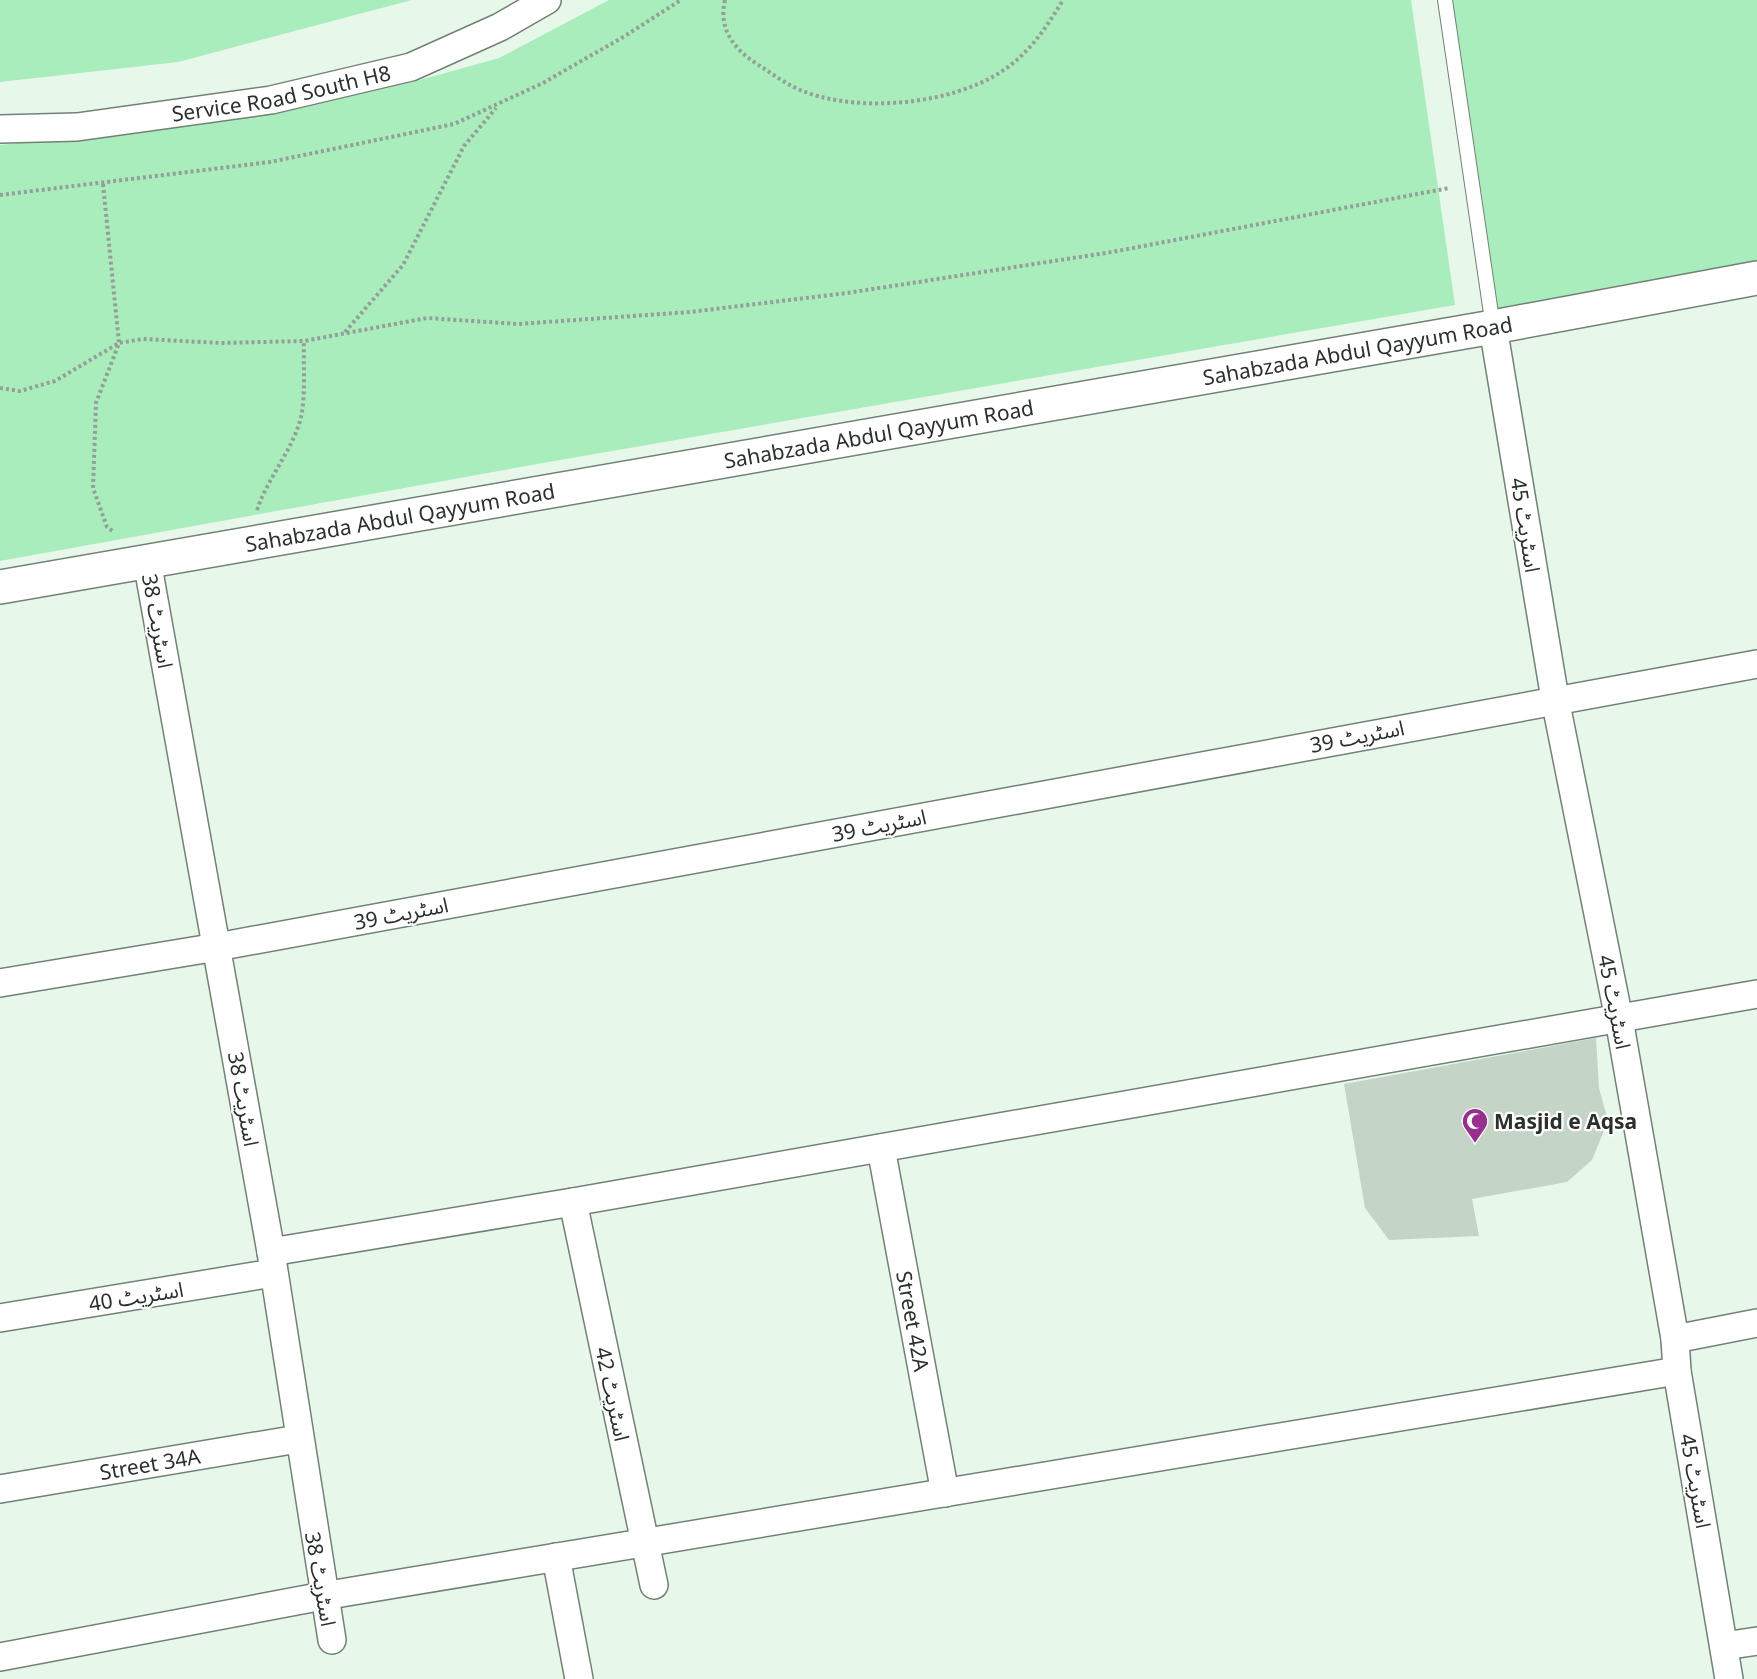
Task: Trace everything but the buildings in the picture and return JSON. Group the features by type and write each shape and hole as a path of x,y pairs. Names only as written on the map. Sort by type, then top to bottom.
{"street":[{"name":"Service Road South H8","path":"0,129 77,127 271,100 411,67 500,27 547,0"},
{"name":"Sahabzada Abdul Qayyum Road","path":"0,587 1493,327 1757,278"},
{"name":"اسٹریٹ 45","path":"1493,327 1555,699 1619,1019 1675,1339 1677,1371 1729,1679"},
{"name":"اسٹریٹ 38","path":"147,561 272,1263 323,1596 332,1640"},
{"name":"اسٹریٹ 39","path":"0,983 217,947 1555,699 1757,664"},
{"path":"1619,1019 1757,994"},
{"name":"اسٹریٹ 40","path":"0,1318 573,1202 1619,1019"},
{"name":"Street 42A","path":"881,1148 945,1493"},
{"name":"اسٹریٹ 42","path":"573,1202 654,1585"},
{"path":"1675,1339 1757,1323"},
{"path":"0,1657 323,1596 1677,1371"},
{"name":"Street 34A","path":"0,1489 298,1438"},
{"path":"556,1557 579,1679"},
{"path":"1724,1646 1757,1641"}],"lane":[{"path":"1445,0 1493,327"}],"path":[{"path":"0,195 259,164 454,124 498,105 625,36 681,0"},
{"path":"725,0 724,22 730,39 740,52 800,90 830,99 858,103 947,96 979,84 1010,66 1032,48 1063,0"},
{"path":"345,332 403,265 464,146 498,105"},
{"path":"0,388 20,391 55,381 119,343 143,339 221,343 304,341 427,318 518,324 690,312 847,293 1142,247 1472,183"},
{"path":"104,184 119,343 96,403 93,488 107,526 147,561"},
{"path":"245,545 261,497 290,446 301,416 304,341"}],"green space":[{"path":"0,0 412,0 178,62 0,82"},
{"path":"609,0 1411,0 1455,305 537,464 0,561 0,145 302,108 413,82 499,58"},
{"path":"1445,0 1757,0 1757,278 1493,327"}],"place":[{"name":"Masjid e Aqsa","path":"1475,1144"}]}
